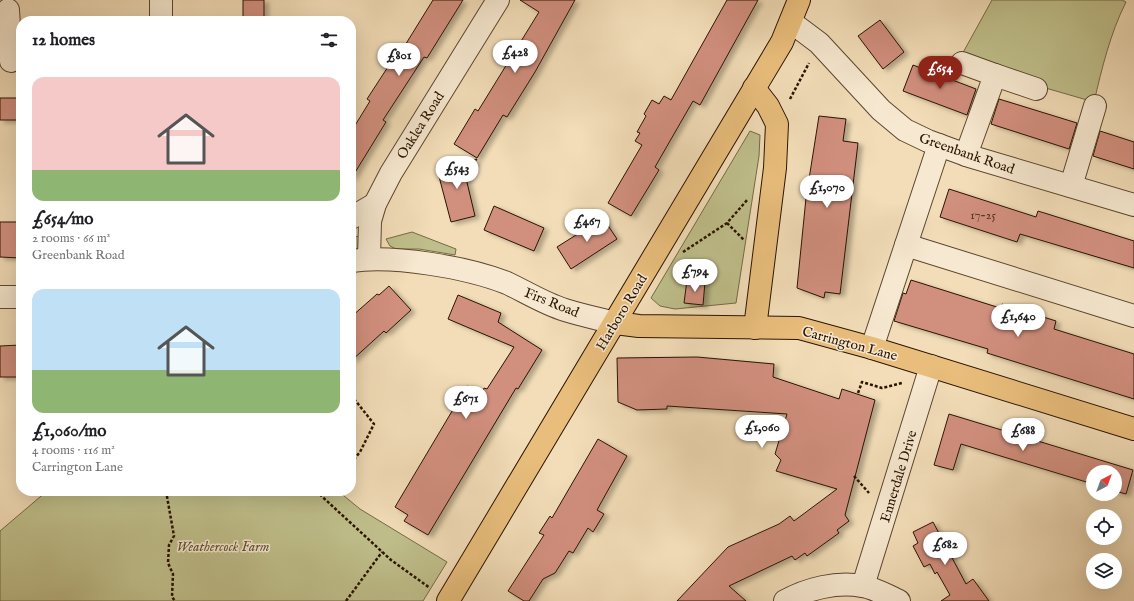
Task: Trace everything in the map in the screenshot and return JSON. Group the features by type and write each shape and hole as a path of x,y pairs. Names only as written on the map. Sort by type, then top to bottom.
{"main road":[{"path":"791,22 799,0"},
{"name":"Harboro Road","path":"448,600 782,42 791,22"},
{"path":"754,88 768,106 777,124 775,168 755,328"},
{"name":"Firs Road","path":"615,323 639,326 755,328"},
{"name":"Carrington Lane","path":"755,328 798,328 922,363 1134,429"}],"street":[{"path":"161,0 161,16"},
{"name":"Oaklea Road","path":"360,260 375,204 391,173 498,0"},
{"path":"8,10 16,36 11,61"},
{"name":"Greenbank Road","path":"791,22 819,43 881,110 905,130 966,155 1134,205"},
{"path":"962,62 1036,89"},
{"path":"966,155 995,75"},
{"path":"1071,186 1095,106"},
{"path":"872,348 939,145"},
{"path":"356,215 375,204"},
{"path":"906,245 1134,316"},
{"name":"Firs Road","path":"360,260 439,265 468,271 505,283 564,310 615,323"},
{"path":"0,297 16,297"},
{"name":"Ennerdale Drive","path":"863,586 922,363"},
{"path":"785,601 808,591 846,584 863,586 899,601"}],"path":[{"path":"777,124 819,43"},
{"path":"659,248 675,257 727,223 751,196"},
{"path":"858,393 862,382 882,388 904,382 922,363"},
{"path":"356,401 374,424 356,457"},
{"path":"854,476 870,494"},
{"path":"167,496 174,536 169,545 168,563 173,574 172,597 175,601"},
{"path":"321,496 382,552 414,578 448,600"},
{"path":"346,601 382,552"}],"green space":[{"path":"992,0 1122,0 1126,2 1120,14 1103,64 1094,102 1018,80 960,58"},
{"path":"750,131 760,135 759,156 736,303 675,309 660,306 651,298"},
{"path":"412,232 456,249 455,255 419,249 396,249 390,246 386,239"},
{"path":"356,236 361,236 359,249 356,249"},
{"name":"Weathercock Farm","path":"41,496 344,496 360,509 447,562 423,601 0,601 0,531"}],"building":[{"path":"243,0 264,0 264,16 243,16"},
{"path":"433,0 463,0 427,58 424,57 383,120 386,122 356,171 356,124 370,101 367,99 397,53 399,55"},
{"path":"520,0 575,0 535,72 507,117 503,115 477,158 454,144 475,109 478,111 539,12"},
{"path":"727,0 758,0 700,105 693,101 655,167 659,170 631,216 608,203 642,145 635,141 640,133 637,132 646,116 644,114 652,100 659,104 664,96 671,100"},
{"path":"880,20 904,52 883,69 858,36"},
{"path":"913,65 976,89 967,115 903,91"},
{"path":"0,98 16,98 16,120 0,120"},
{"path":"999,99 1077,123 1069,149 991,124"},
{"path":"819,116 846,119 843,141 858,143 840,294 825,292 824,298 797,288 806,198"},
{"path":"1100,131 1134,142 1134,169 1093,156"},
{"path":"477,159 466,178 475,216 451,222 437,169"},
{"path":"949,189 1036,217 1038,211 1134,241 1134,268 1020,234 1017,242 940,217"},
{"path":"494,206 544,228 534,251 484,230"},
{"path":"603,218 617,239 571,269 557,247"},
{"path":"0,222 16,222 16,258 0,257"},
{"path":"687,280 705,282 703,305 684,303"},
{"path":"911,280 1000,308 1002,304 1056,321 1054,329 1134,354 1134,399 987,353 988,349 894,321 903,293 906,294"},
{"path":"389,286 411,310 386,333 384,331 356,356 356,313 377,294 379,295"},
{"path":"458,295 501,313 498,322 542,350 518,389 516,388 428,535 404,521 408,515 395,507 467,386 481,394 484,388 487,389 514,347 448,319"},
{"path":"16,345 16,377 0,377 0,346"},
{"path":"697,357 774,364 773,377 839,399 842,389 875,400 845,515 849,521 837,530 839,533 807,556 805,553 795,560 792,556 729,586 746,601 677,601 728,547 779,524 790,516 794,521 837,489 776,471 781,460 775,454 787,414 667,406 667,409 637,410 618,402 617,358"},
{"path":"949,414 1117,465 1086,465 1086,482 961,444 953,470 934,465"},
{"path":"598,439 627,456 597,510 604,514 593,532 588,528 573,553 569,551 555,573 543,579 529,601 524,601 508,591 544,535 539,533 550,516 552,518"},
{"path":"1122,467 1133,470 1126,494 1122,493"},
{"path":"933,522 966,584 973,579 989,601 941,601 950,595 937,572 935,574 930,564 924,567 913,546 918,543 913,532"}]}
